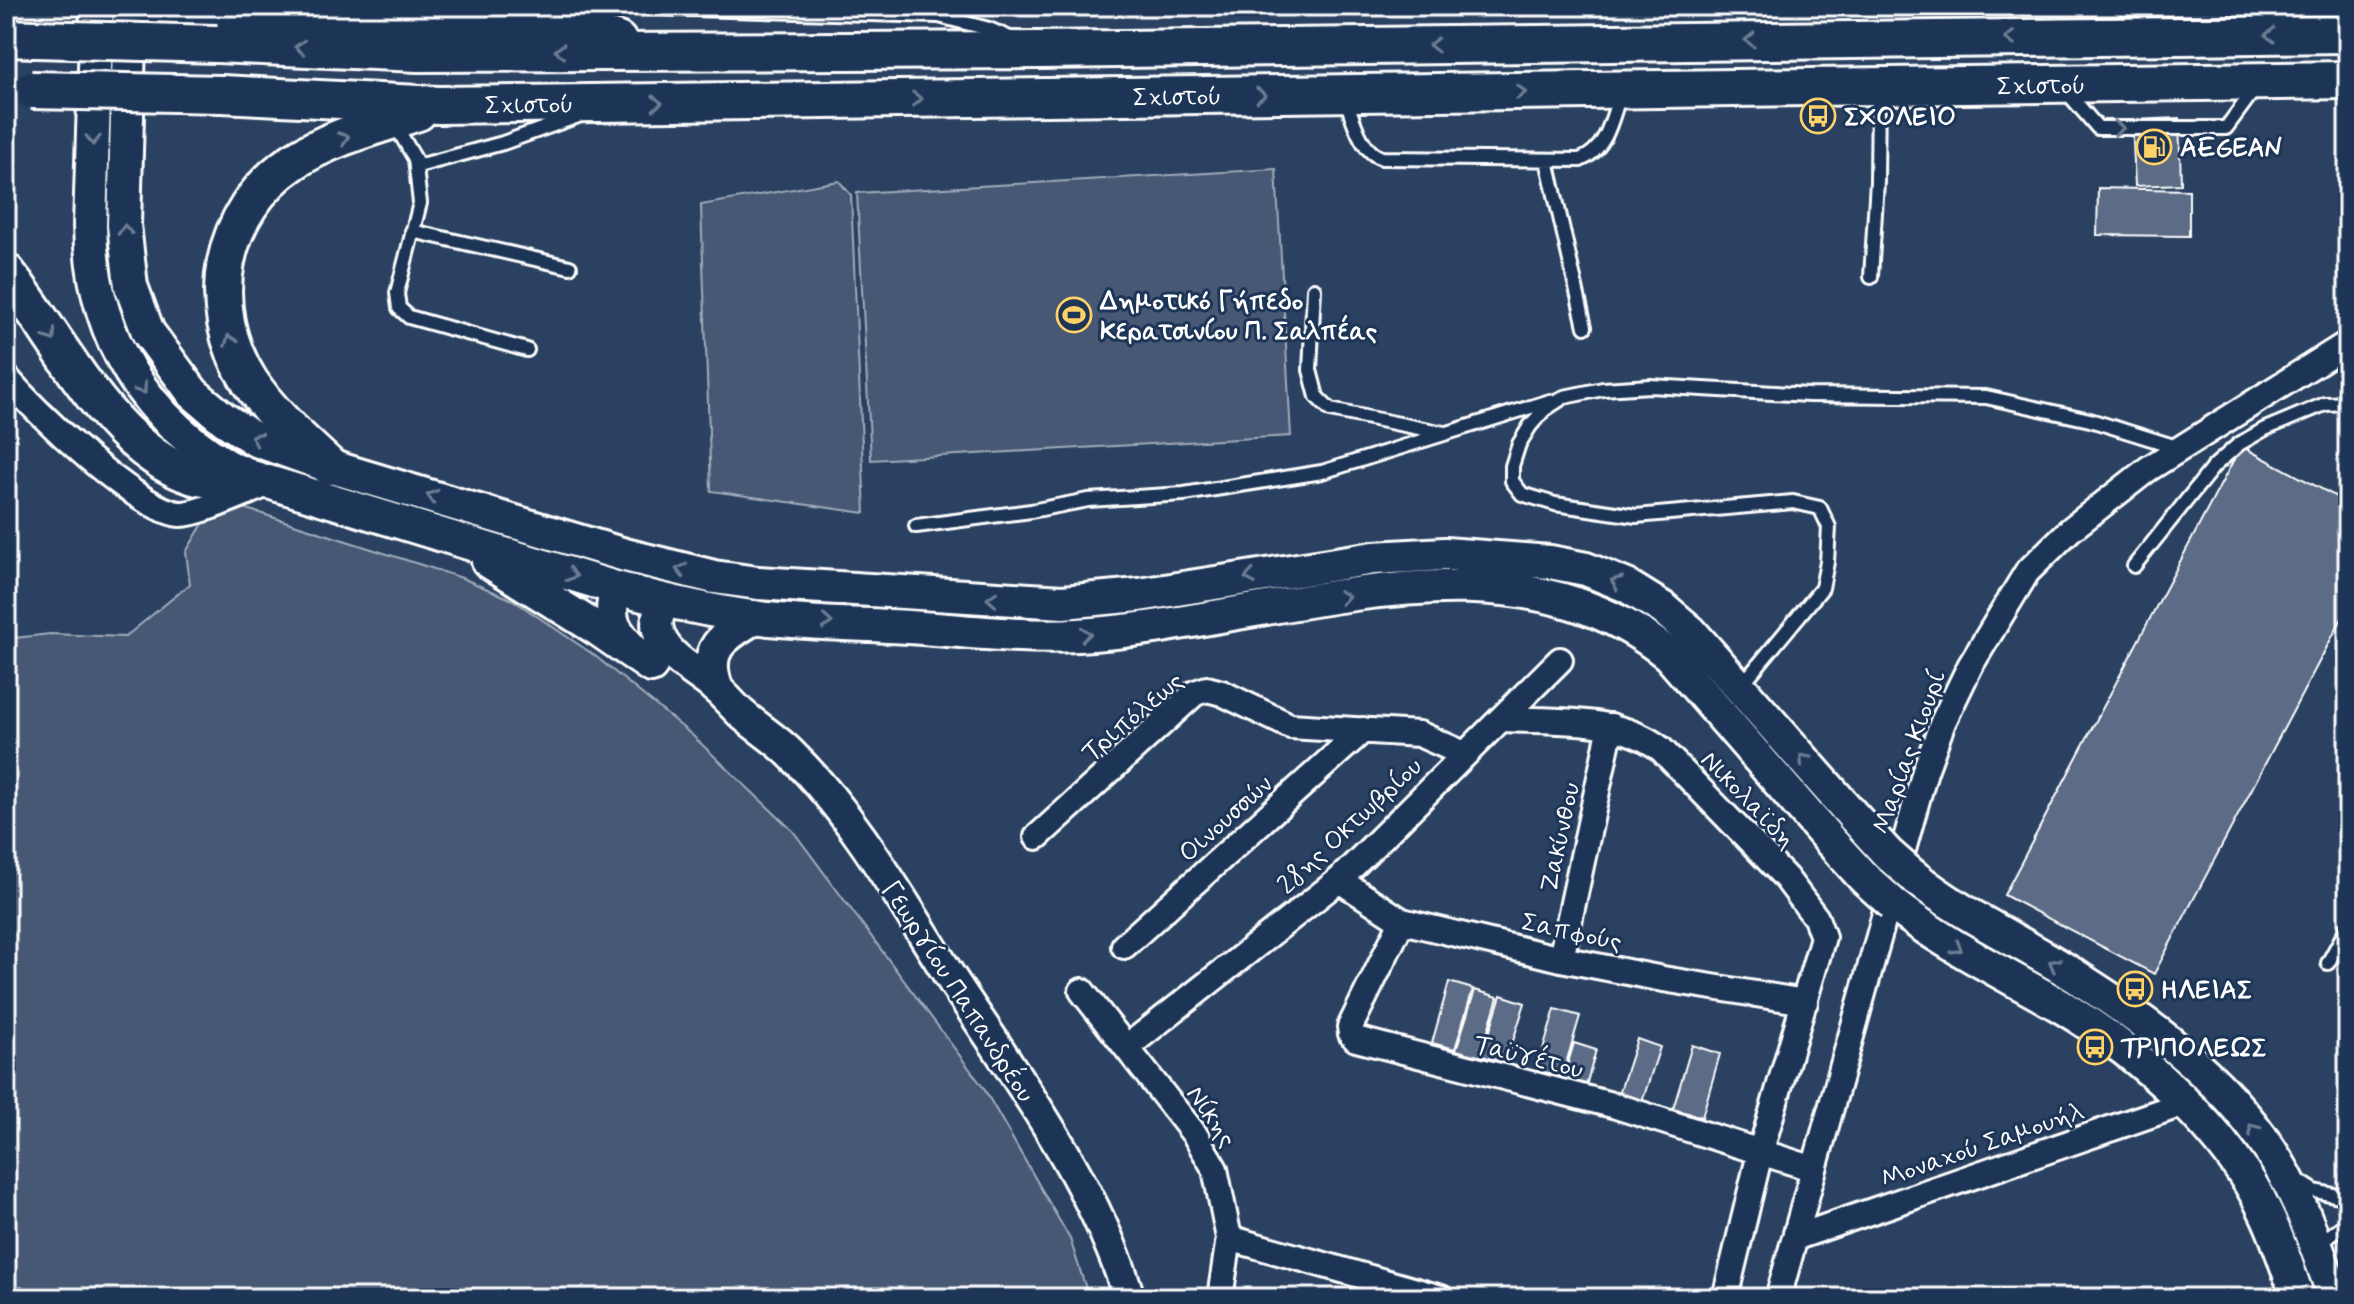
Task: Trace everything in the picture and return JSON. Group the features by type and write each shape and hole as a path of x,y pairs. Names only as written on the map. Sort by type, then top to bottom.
{"main road":[{"path":"97,6 90,255 96,290 128,370 164,417 196,448 255,479 616,588 664,601 755,617 1064,635 1136,628 1413,588 1485,586 1548,595 1582,604 1644,634 1669,655 1832,843 1893,904 1954,947 2066,1009 2157,1076 2226,1149 2266,1212 2336,1295"},
{"path":"130,6 124,225 131,286 148,332 168,363 193,393 256,440 329,466 660,565 714,577 773,584 1063,602 1139,595 1408,554 1445,554 1550,562 1586,569 1627,586 1664,609 1691,632 1855,818 1912,875 1972,918 2082,980 2171,1044 2228,1099 2278,1163 2300,1253 2298,1298"},
{"path":"139,6 571,25 607,36 638,51"},
{"name":"Σχιστού","path":"20,39 418,53 1039,50 2348,34"},
{"name":"Σχιστού","path":"19,89 222,94 439,105 2348,80"},
{"path":"329,466 268,405 250,382 234,352 225,325 223,294 226,260 235,230 266,183 292,162 317,148 439,105"},
{"path":"6,272 102,406 141,447 166,464 194,477 255,479"},
{"path":"444,535 560,605 651,666"},
{"path":"716,687 711,659 718,644 729,633 755,617"}],"street":[{"name":"Μαρίας Κιουρί","path":"1778,1298 1911,815 1943,722 1970,666 2027,572 2070,530 2180,448 2348,343"},
{"path":"6,377 73,446 168,512 184,515 255,479"},
{"name":"Γεωργίου Παπανδρέου","path":"616,588 610,608 614,625 629,645 651,666 694,692 743,715"},
{"name":"Γεωργίου Παπανδρέου","path":"664,601 657,627 661,640 680,661 716,687 743,715 789,752 826,792 912,916 1032,1102 1080,1184 1119,1263 1129,1298"},
{"name":"28ης Οκτωβρίου","path":"1127,1047 1339,880 1560,660"},
{"name":"Τριπόλεως","path":"1037,837 1195,693 1207,689 1222,693 1290,726 1419,734 1464,754"},
{"path":"1502,719 1611,726"},
{"name":"Νικολαϊδη","path":"1611,726 1647,738 1661,749 1786,878 1816,918 1823,937 1805,1002"},
{"name":"Ζακύνθου","path":"1561,959 1611,726"},
{"name":"Οινουσσών","path":"1124,946 1363,730"},
{"name":"Σαπφούς","path":"1339,880 1402,921 1561,959 1805,1002"},
{"name":"Ταϋγέτου","path":"1402,921 1350,1027 1356,1039 1616,1106 1814,1169"},
{"name":"Νίκης","path":"1082,991 1195,1135 1215,1169 1229,1238 1220,1298"},
{"path":"1725,1298 1760,1153 1805,1002"},
{"name":"Μοναχού Σαμουήλ","path":"1797,1237 2185,1103"},
{"path":"1229,1238 1441,1298"}],"lane":[{"path":"588,6 939,16 989,29 1039,50"},
{"path":"1871,277 1877,181 1878,88"},
{"path":"1343,94 1373,156 1580,160 1595,152 1603,141 1622,91"},
{"path":"418,166 503,143 615,103"},
{"path":"392,121 418,166 420,203 397,293 399,308 403,313 527,350"},
{"path":"1547,160 1585,327"},
{"path":"412,231 570,267"},
{"path":"1314,289 1310,370 1317,397 1330,410 1444,433"},
{"path":"916,526 1088,500 1184,494 1322,472 1564,397 1603,389 1650,386 1809,395 1986,397 2090,420 2180,448"},
{"path":"1564,397 1544,410 1519,444 1512,466 1512,481 1522,494 1555,504 1636,516 1793,502 1820,508 1829,527 1822,588 1740,687"},
{"path":"2134,566 2214,466 2239,444 2265,429 2325,404 2348,403"},
{"path":"2328,963 2348,926"},
{"path":"2278,1163 2300,1183 2315,1191 2348,1198"},
{"path":"2300,1253 2348,1222"}],"shaded area":[{"name":"Δημοτικό Γήπεδο Κερατσινίου Π. Σαλπέας","path":"1276,169 1291,436 871,460 857,193"},
{"path":"839,181 851,195 865,513 711,491 701,205"},
{"path":"225,502 462,578 513,600 594,655 692,735 793,831 983,1087 1070,1239 1089,1298 6,1298 6,639 50,634 125,637 190,584 186,552 207,517"}],"building":[{"path":"2179,118 2181,184 2135,186 2132,120"},
{"path":"2098,188 2189,190 2189,236 2097,235"},
{"path":"2241,446 2348,503 2348,607 2154,974 2004,895"},
{"path":"1449,982 1473,989 1455,1049 1432,1043"},
{"path":"1475,990 1498,997 1480,1057 1456,1050"},
{"path":"1501,995 1525,1003 1506,1063 1482,1056"},
{"path":"1555,1009 1580,1016 1562,1077 1537,1070"},
{"path":"1637,1039 1660,1047 1642,1102 1619,1094"},
{"path":"1574,1043 1596,1050 1586,1086 1563,1079"},
{"path":"1692,1045 1720,1054 1702,1117 1673,1109"}],"place":[{"name":"ΣΧΟΛΕΙΟ","path":"1818,116"},
{"name":"AEGEAN","path":"2154,147"},
{"name":"Δημοτικό Γήπεδο Κερατσινίου Π. Σαλπέας","path":"1074,315"},
{"name":"ΗΛΕΙΑΣ","path":"2135,989"},
{"name":"ΤΡΙΠΟΛΕΩΣ","path":"2095,1047"}]}
